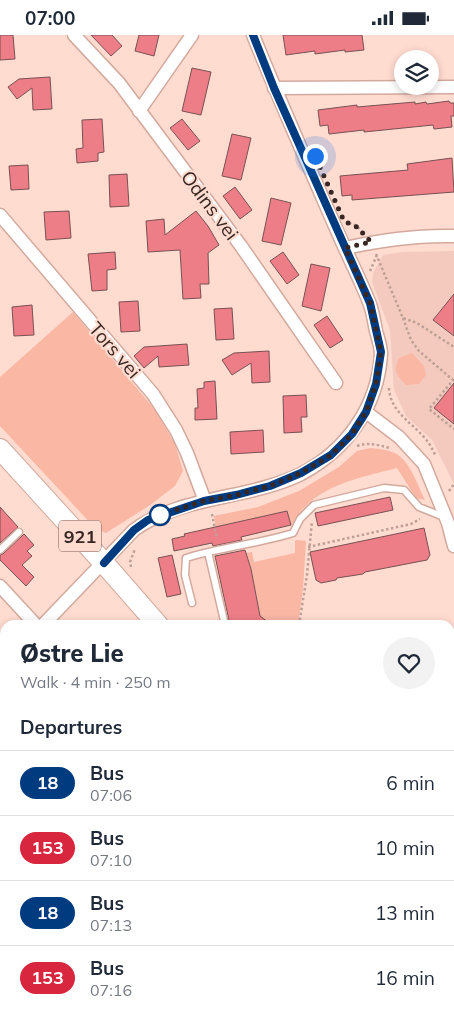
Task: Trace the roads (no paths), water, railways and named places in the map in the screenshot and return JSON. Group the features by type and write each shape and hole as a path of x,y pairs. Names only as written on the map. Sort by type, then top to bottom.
{"main road":[{"name":"921","path":"0,449 154,620"}],"street":[{"name":"Odins vei","path":"74,35 120,83 241,246 336,383"},
{"path":"139,111 192,35"},
{"path":"52,620 134,530 148,520 204,501 270,486 301,473 331,455 352,434 366,412 376,384 381,352 370,303 274,88 253,35"},
{"path":"274,88 454,87"},
{"name":"Tors vei","path":"0,215 153,394 176,430 187,453 204,501"},
{"path":"345,248 371,242 423,235 454,236"},
{"path":"366,412 399,437 424,464 449,522 454,546"},
{"path":"0,586 31,620"}],"lane":[{"path":"192,603 186,575 186,558 220,549 267,541 293,533 300,519 314,505 384,488 404,490 419,507 449,522"},
{"path":"0,550 19,531"},
{"path":"208,552 224,620"}]}
